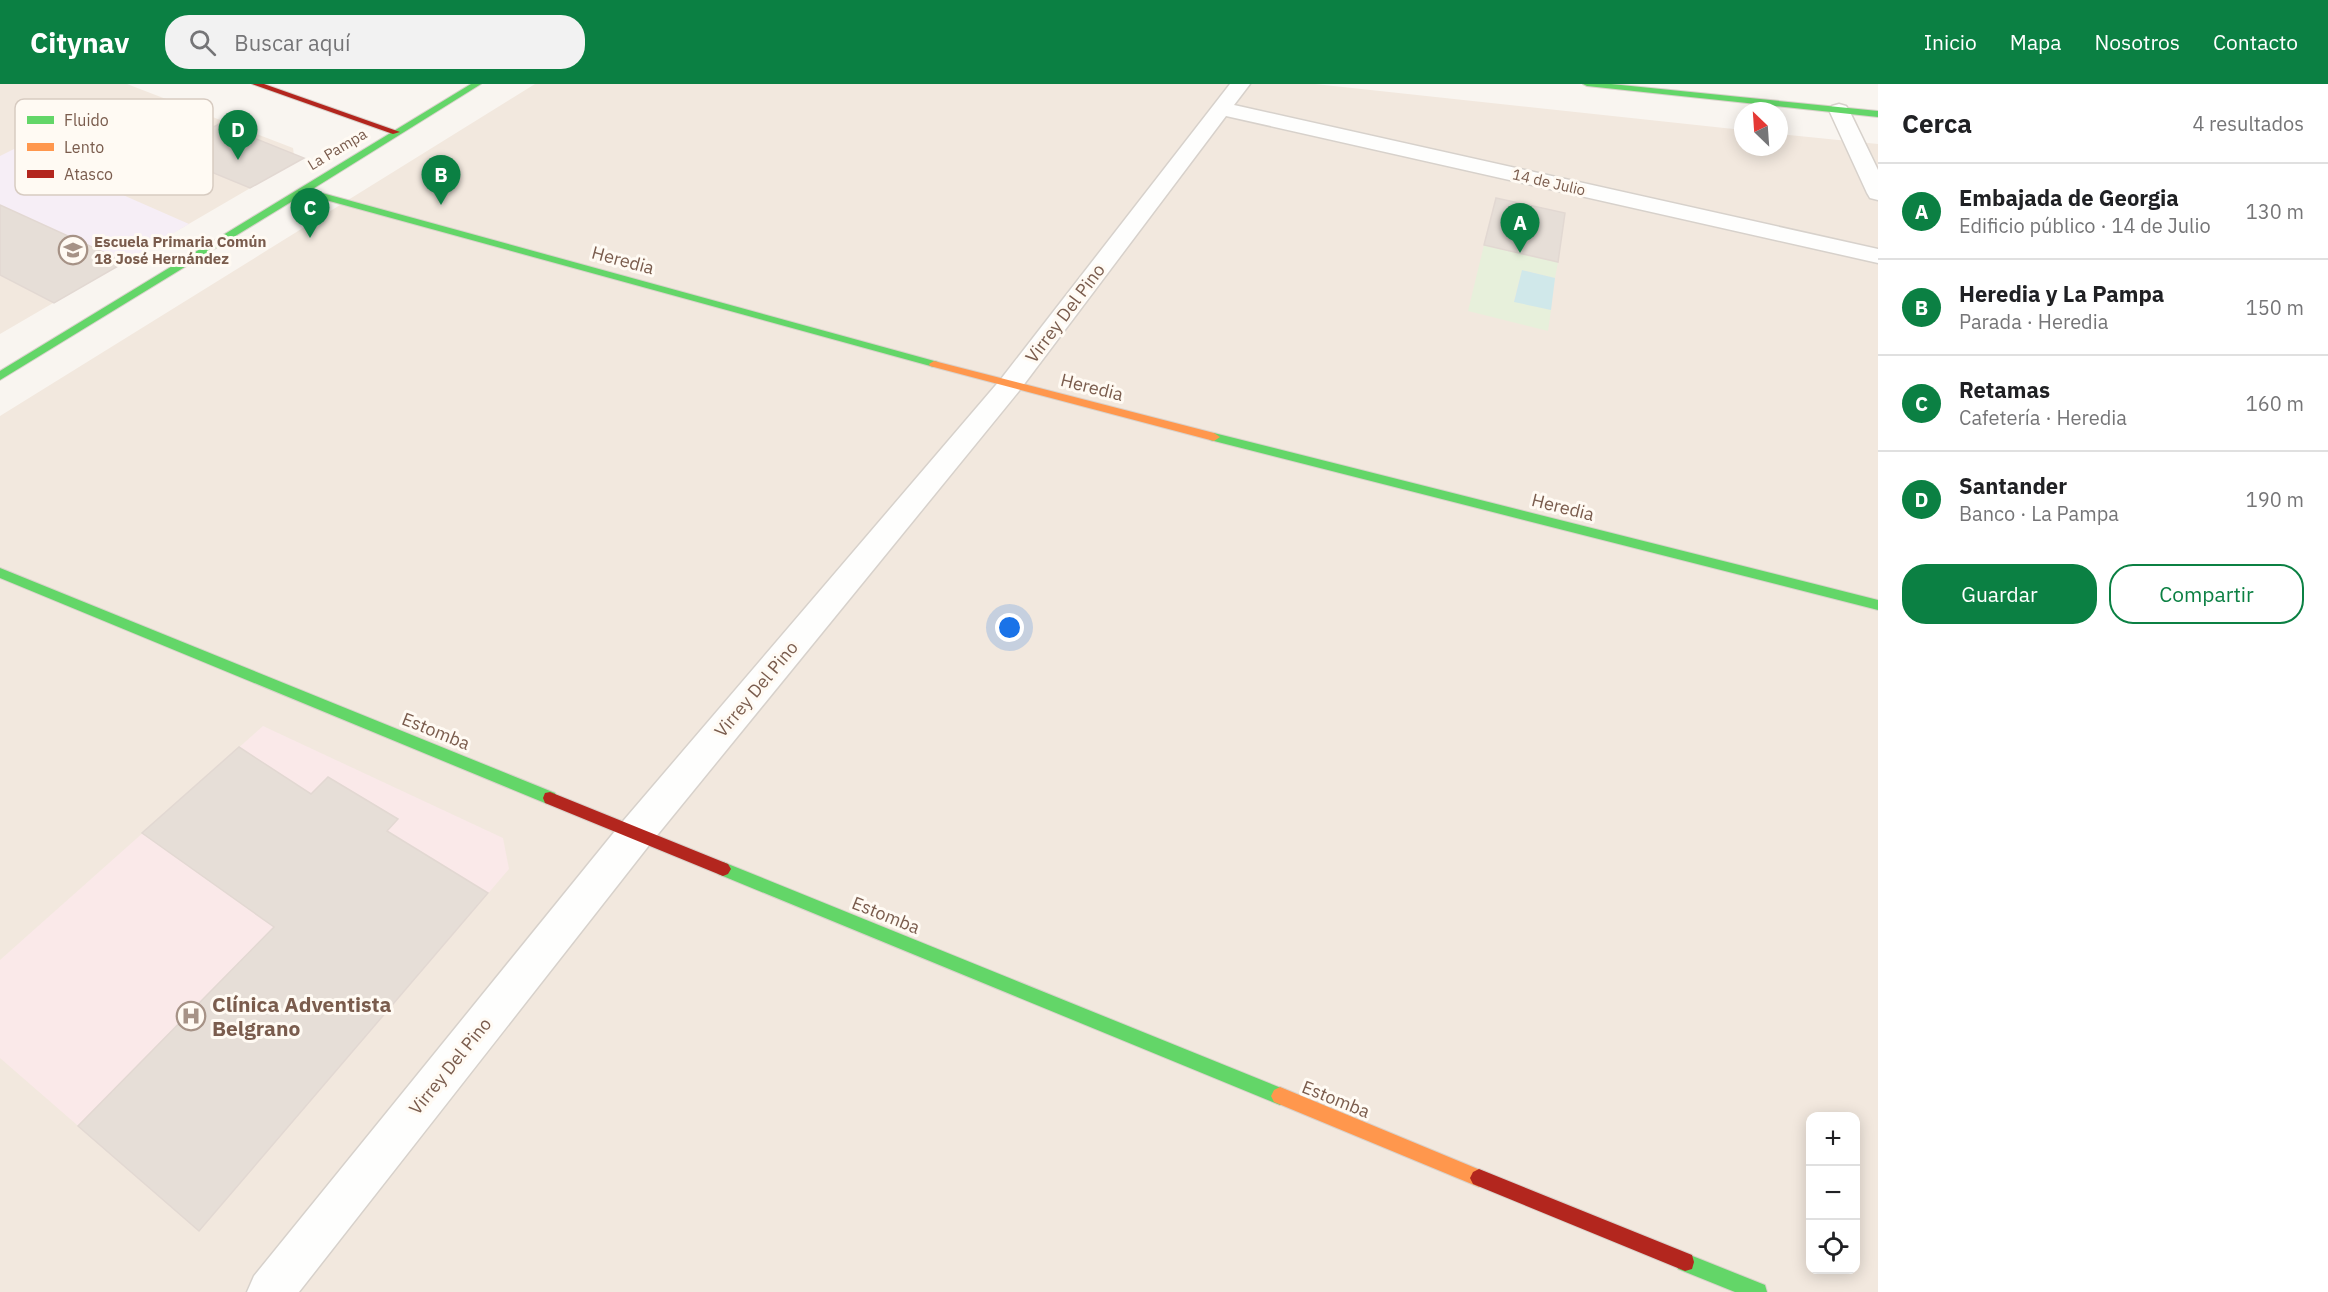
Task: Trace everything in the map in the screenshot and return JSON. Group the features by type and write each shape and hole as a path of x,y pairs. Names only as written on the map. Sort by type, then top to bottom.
{"street":[{"path":"256,84 396,132"},
{"name":"La Pampa","path":"0,376 477,84"},
{"name":"Virrey Del Pino","path":"270,1292 637,832 1010,385 1240,84"},
{"path":"1587,84 1878,114"},
{"name":"14 de Julio","path":"1220,108 1878,256"},
{"path":"1839,110 1878,193"},
{"name":"Heredia","path":"301,190 1010,385 1878,605"},
{"name":"Estomba","path":"0,573 1758,1292"}],"shaded area":[{"path":"0,84 127,84 166,99 15,99 15,195 213,195 213,117 293,148 295,162 0,334"},
{"path":"535,84 1315,84 1734,129 1734,156 1788,156 1788,135 1878,144 1878,1292 0,1292 0,416"},
{"name":"Escuela Primaria Común 18 José Hernández","path":"15,148 15,195 123,195 189,224 54,303 0,275 0,156"},
{"name":"Clínica Adventista Belgrano","path":"263,726 503,838 509,869 199,1231 0,1058 0,960"}],"green space":[{"path":"1484,245 1558,262 1555,278 1522,270 1514,301 1551,310 1548,331 1468,311"}],"water":[{"path":"1522,270 1555,278 1551,310 1514,302"}],"building":[{"path":"219,124 304,158 250,188 213,173 213,127"},
{"path":"1496,198 1565,213 1558,262 1484,245"},
{"path":"0,205 125,262 54,303 0,275"},
{"name":"Clínica Adventista Belgrano","path":"239,747 311,794 328,777 398,819 387,831 488,893 199,1231 78,1126 274,927 142,833"}],"traffic: fast":[{"path":"0,376 477,84"},
{"path":"1587,84 1878,114"},
{"path":"301,190 934,364"},
{"path":"1214,437 1878,605"},
{"path":"0,573 550,798"},
{"path":"723,869 1280,1096"},
{"path":"1685,1262 1758,1292"}],"traffic: slow":[{"path":"934,364 1214,437"},
{"path":"1280,1096 1479,1178"}],"traffic: jam":[{"path":"256,84 396,132"},
{"path":"550,798 723,869"},
{"path":"1479,1178 1685,1262"}],"place":[{"name":"Santander","path":"238,160"},
{"name":"Heredia y La Pampa","path":"441,205"},
{"name":"Retamas","path":"310,238"},
{"name":"Escuela Primaria Común 18 José Hernández","path":"73,250"},
{"name":"Embajada de Georgia","path":"1520,253"},
{"name":"Clínica Adventista Belgrano","path":"191,1016"}]}
